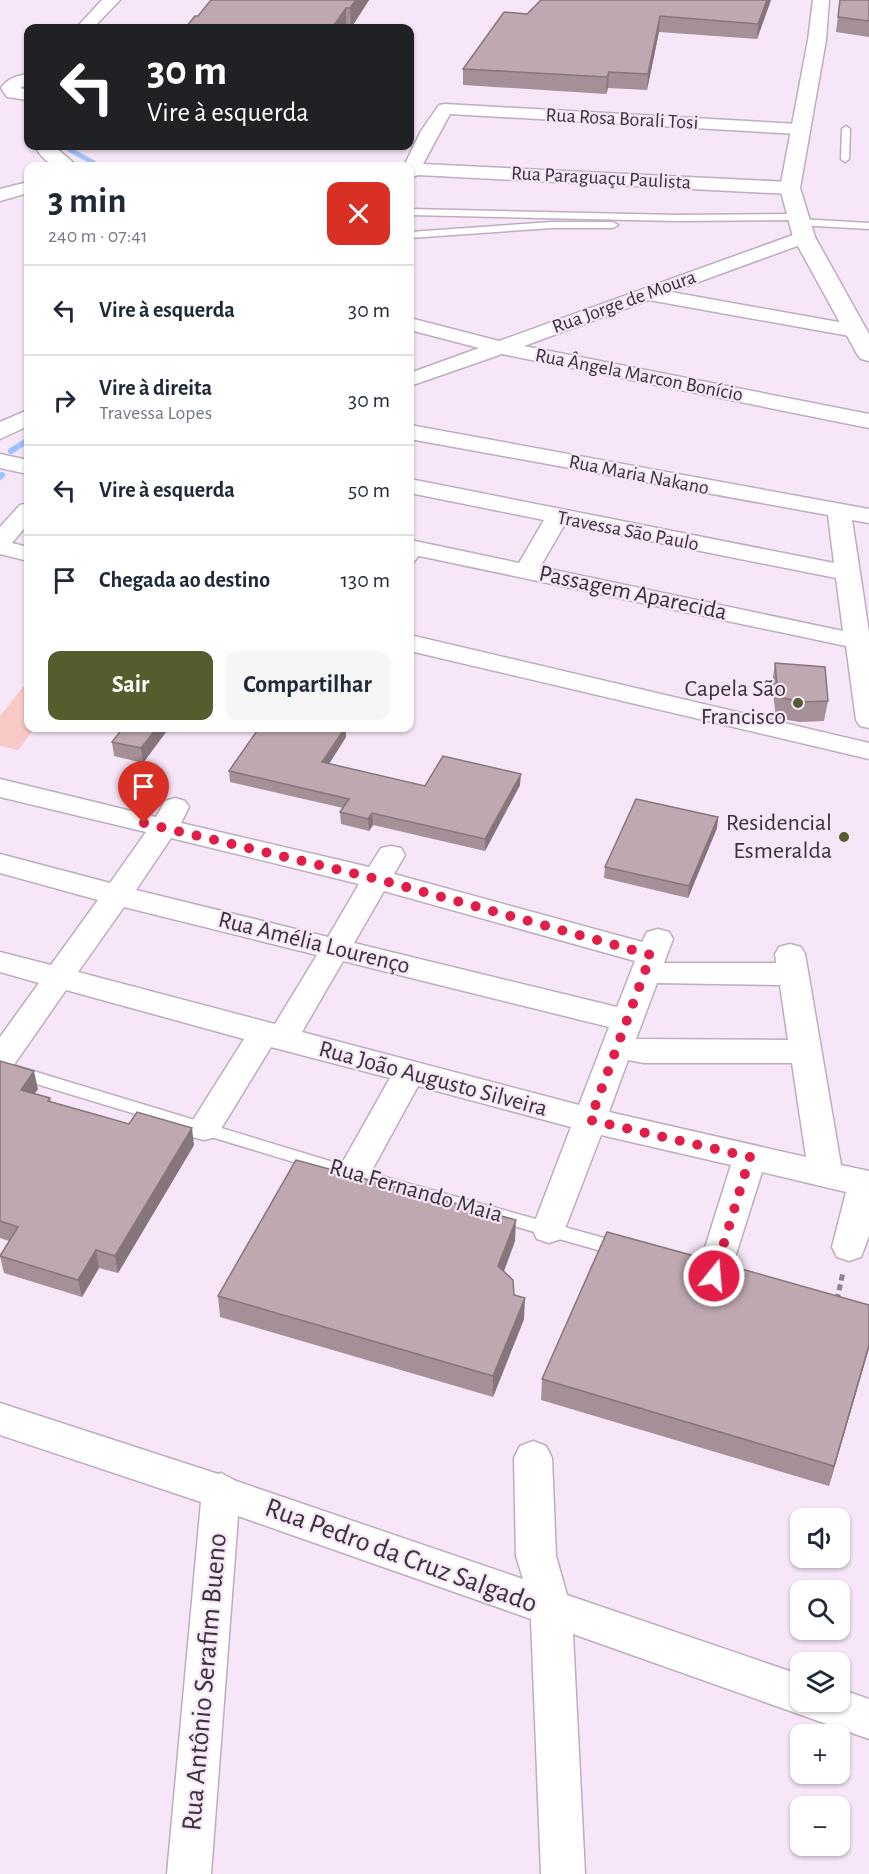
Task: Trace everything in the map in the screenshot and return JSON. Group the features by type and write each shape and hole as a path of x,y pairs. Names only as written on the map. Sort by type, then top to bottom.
{"street":[{"path":"88,24 112,0"},
{"path":"821,0 817,40 790,188 800,225 864,343"},
{"name":"Rua Rosa Borali Tosi","path":"414,165 430,131 445,109 799,129"},
{"path":"47,150 60,162"},
{"name":"Rua Paraguaçu Paulista","path":"414,171 790,188"},
{"path":"0,195 24,188"},
{"name":"Rua Jorge de Moura","path":"414,379 648,294 800,225"},
{"path":"648,294 864,343"},
{"name":"Rua Ângela Marcon Bonício","path":"414,325 500,347 869,421"},
{"path":"0,432 24,419"},
{"name":"Rua Maria Nakano","path":"414,433 869,516"},
{"path":"0,461 24,466"},
{"name":"Travessa São Paulo","path":"414,487 847,573"},
{"path":"839,512 869,720"},
{"path":"0,542 24,515"},
{"path":"526,571 557,517"},
{"path":"0,547 24,553"},
{"name":"Passagem Aparecida","path":"414,552 526,571 856,641"},
{"path":"414,644 869,751"},
{"path":"0,788 170,817 384,867 652,955 665,974 792,964 826,1174"},
{"path":"0,1061 170,817"},
{"name":"Rua Amélia Lourenço","path":"0,863 116,895 335,948 623,1034 644,1052 806,1051"},
{"path":"204,1128 335,948 384,867"},
{"path":"549,1229 652,955"},
{"name":"Rua João Augusto Silveira","path":"0,962 590,1120 867,1183"},
{"path":"353,1174 410,1072"},
{"path":"711,1275 750,1157"},
{"path":"849,1247 867,1183"},
{"name":"Rua Pedro da Cruz Salgado","path":"0,1419 221,1490 551,1610 790,1691"},
{"path":"533,1458 536,1556 551,1610 563,1874"},
{"name":"Rua Antônio Serafim Bueno","path":"189,1874 221,1490"},
{"path":"849,1712 869,1719"}],"lane":[{"path":"845,159 846,129"},
{"path":"414,212 677,218 800,225 869,226"},
{"path":"414,235 552,225 624,225"},
{"name":"Rua Fernando Maia","path":"0,1067 353,1174 637,1254"}],"shaded area":[{"path":"24,687 24,732 32,732 18,750 0,746 0,716"}],"building":[{"path":"211,0 356,0 350,8 346,8 335,24 188,24 195,16 198,16"},
{"path":"541,0 767,0 758,24 660,16 648,74 609,72 607,77 463,69 504,12 527,14"},
{"path":"840,0 869,0 869,21 838,17"},
{"path":"775,663 825,667 828,701 803,702 778,697"},
{"path":"120,732 154,732 141,748 112,742"},
{"path":"256,732 342,732 322,762 425,786 443,756 521,774 485,839 372,813 368,819 340,812 349,799 229,771"},
{"path":"636,799 718,817 689,886 605,867"},
{"path":"0,1061 34,1071 21,1090 50,1098 48,1101 129,1124 137,1112 192,1128 115,1256 96,1250 78,1280 0,1256 18,1227 0,1221"},
{"path":"296,1160 516,1220 498,1266 513,1280 514,1295 525,1298 493,1376 218,1296"},
{"path":"607,1232 698,1257 704,1267 716,1271 731,1266 869,1305 869,1345 834,1466 542,1379"}],"waterway":[{"path":"70,150 92,162"},
{"path":"11,451 24,443"}],"place":[{"name":"Capela São Francisco","path":"798,703"},
{"name":"Residencial Esmeralda","path":"844,837"}],"route":[{"path":"144,823 377,879 651,955 590,1120 750,1157 714,1276"}]}
